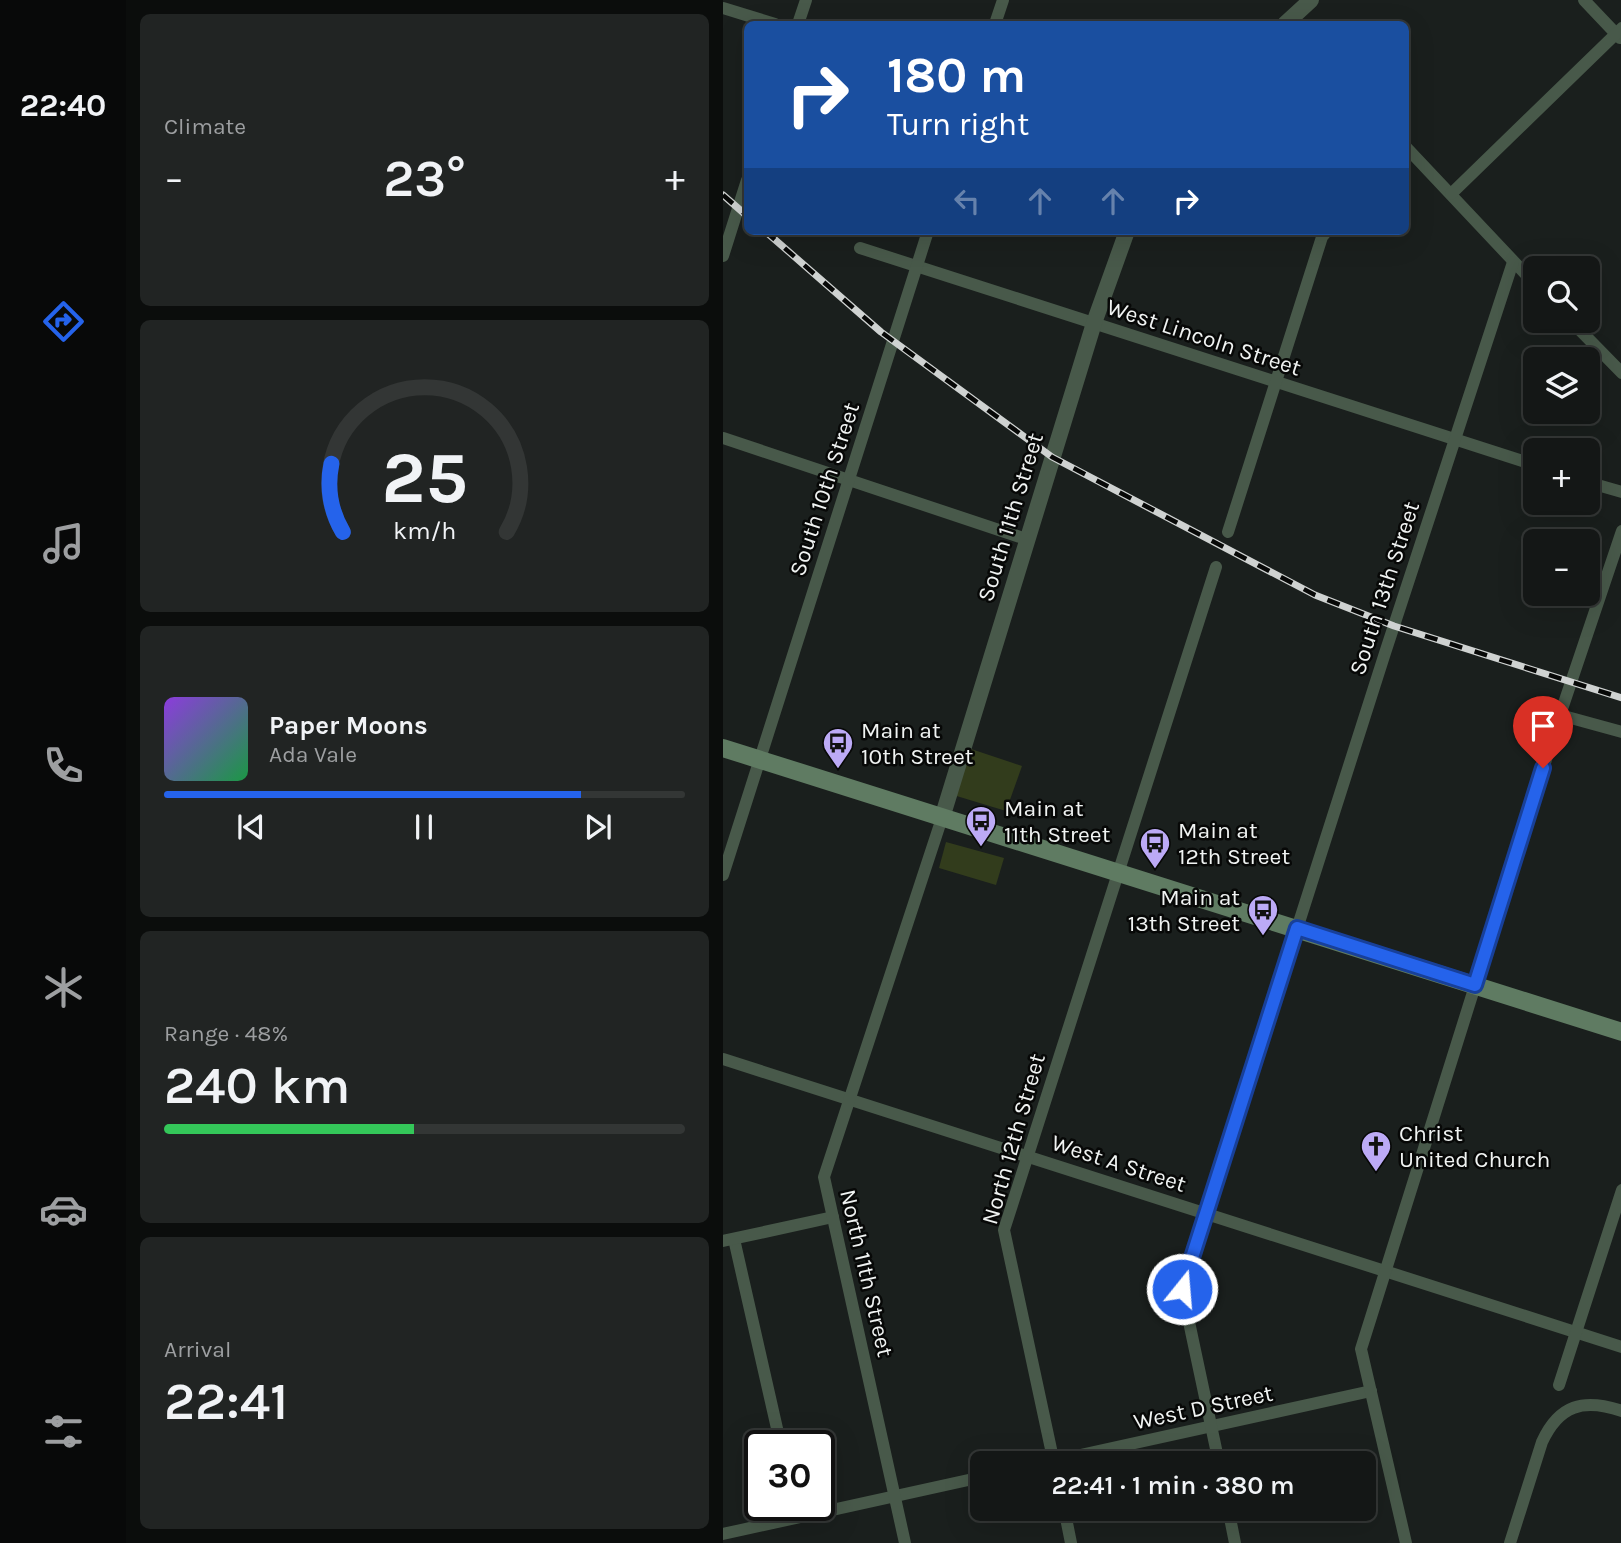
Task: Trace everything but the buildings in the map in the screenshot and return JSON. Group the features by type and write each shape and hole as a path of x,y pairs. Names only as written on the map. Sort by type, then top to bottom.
{"main road":[{"path":"723,748 1621,1032"}],"street":[{"path":"799,21 806,0"},
{"path":"995,21 1002,0"},
{"path":"1292,21 1311,0"},
{"path":"1451,194 1619,34 1584,0"},
{"path":"723,8 765,21"},
{"path":"1409,151 1523,272"},
{"path":"723,256 744,190"},
{"name":"South 10th Street","path":"723,875 927,235"},
{"name":"South 11th Street","path":"942,818 1094,323 1126,235"},
{"path":"1228,532 1324,235"},
{"name":"West Lincoln Street","path":"860,248 1523,461"},
{"name":"South 13th Street","path":"1216,1451 1182,1289 1513,262"},
{"path":"1583,333 1621,373"},
{"path":"723,438 1026,539"},
{"path":"1600,486 1621,492"},
{"path":"1406,1543 1361,1349 1560,715 1621,531"},
{"name":"North 12th Street","path":"1049,1451 1004,1230 1216,567"},
{"path":"1560,715 1621,732"},
{"name":"North 11th Street","path":"905,1543 824,1177 942,818"},
{"name":"West A Street","path":"723,1059 1621,1347"},
{"path":"1559,1385 1621,1190"},
{"path":"777,1430 729,1240 833,1217"},
{"name":"West D Street","path":"1101,1451 1371,1391"},
{"path":"1510,1543 1542,1442 1549,1428 1569,1409 1582,1405 1621,1410"},
{"path":"835,1505 895,1496 970,1480"},
{"path":"732,1536 770,1521"},
{"path":"1067,1521 1071,1543"},
{"path":"1231,1521 1235,1543"}],"green space":[{"path":"971,749 1022,766 1006,811 950,794"},
{"path":"946,842 1004,858 996,885 939,868"}],"railway":[{"path":"723,195 744,213"},
{"path":"770,235 881,332 1052,457 1315,595 1394,626 1622,698"}],"place":[{"name":"Main at 10th Street","path":"838,770"},
{"name":"Main at 11th Street","path":"981,848"},
{"name":"Main at 12th Street","path":"1155,870"},
{"name":"Main at 13th Street","path":"1263,937"},
{"name":"Christ United Church","path":"1376,1173"}],"route":[{"path":"1182,1289 1297,928 1475,985 1543,768"}]}
